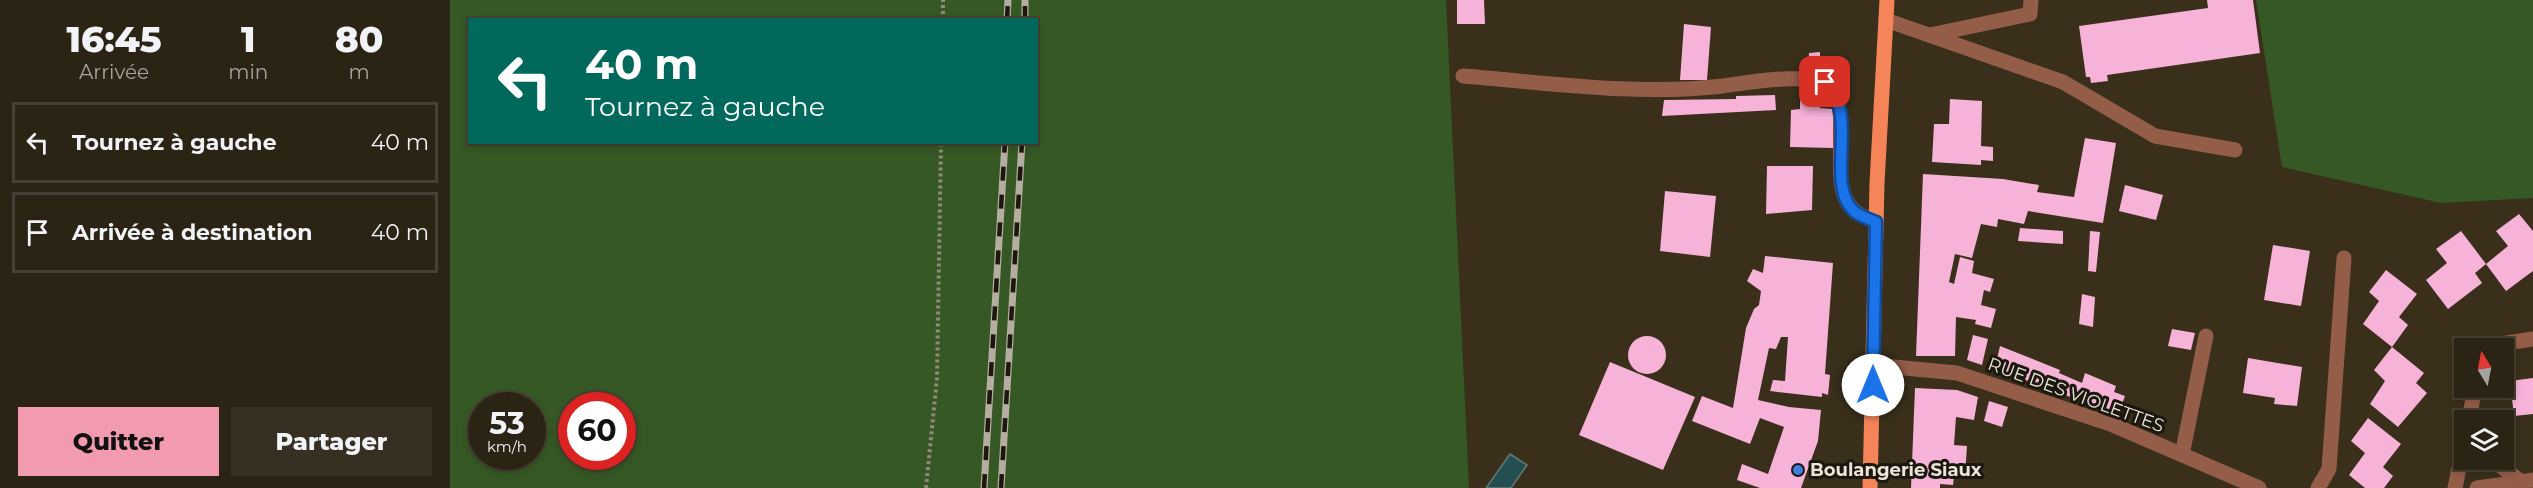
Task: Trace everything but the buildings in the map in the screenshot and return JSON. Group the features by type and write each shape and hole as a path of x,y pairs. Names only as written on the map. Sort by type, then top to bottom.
{"main road":[{"path":"1870,488 1876,222 1887,0"}],"street":[{"path":"1930,35 2030,14 2031,0"},
{"path":"1886,20 2063,82 2155,136 2235,150"},
{"path":"1464,76 1608,88 1680,91 1790,78 1825,82 1833,89 1840,109 1842,193 1854,211 1876,222"},
{"path":"2318,488 2329,469 2344,258"},
{"path":"2182,454 2206,336"},
{"path":"2514,342 2533,339"},
{"name":"RUE DES VIOLETTES","path":"1873,365 1957,373 2113,425 2259,488"},
{"path":"2455,488 2459,470"},
{"path":"2510,470 2527,481"},
{"path":"2477,488 2527,481"}],"path":[{"path":"943,0 943,18"},
{"path":"926,488 937,378 940,144"}],"green space":[{"path":"450,0 1446,0 1469,488 450,488"},
{"path":"2256,0 2533,0 2533,198 2441,203 2282,167"}],"water":[{"path":"1510,454 1527,465 1511,488 1486,488"}],"railway":[{"path":"1007,18 1008,0"},
{"path":"1025,0 1025,18"},
{"path":"984,488 1005,144"},
{"path":"1001,488 1022,144"}],"place":[{"name":"Boulangerie Siaux","path":"1798,470"}],"route":[{"path":"1825,82 1833,89 1840,109 1842,193 1854,211 1876,222 1873,385"}]}
